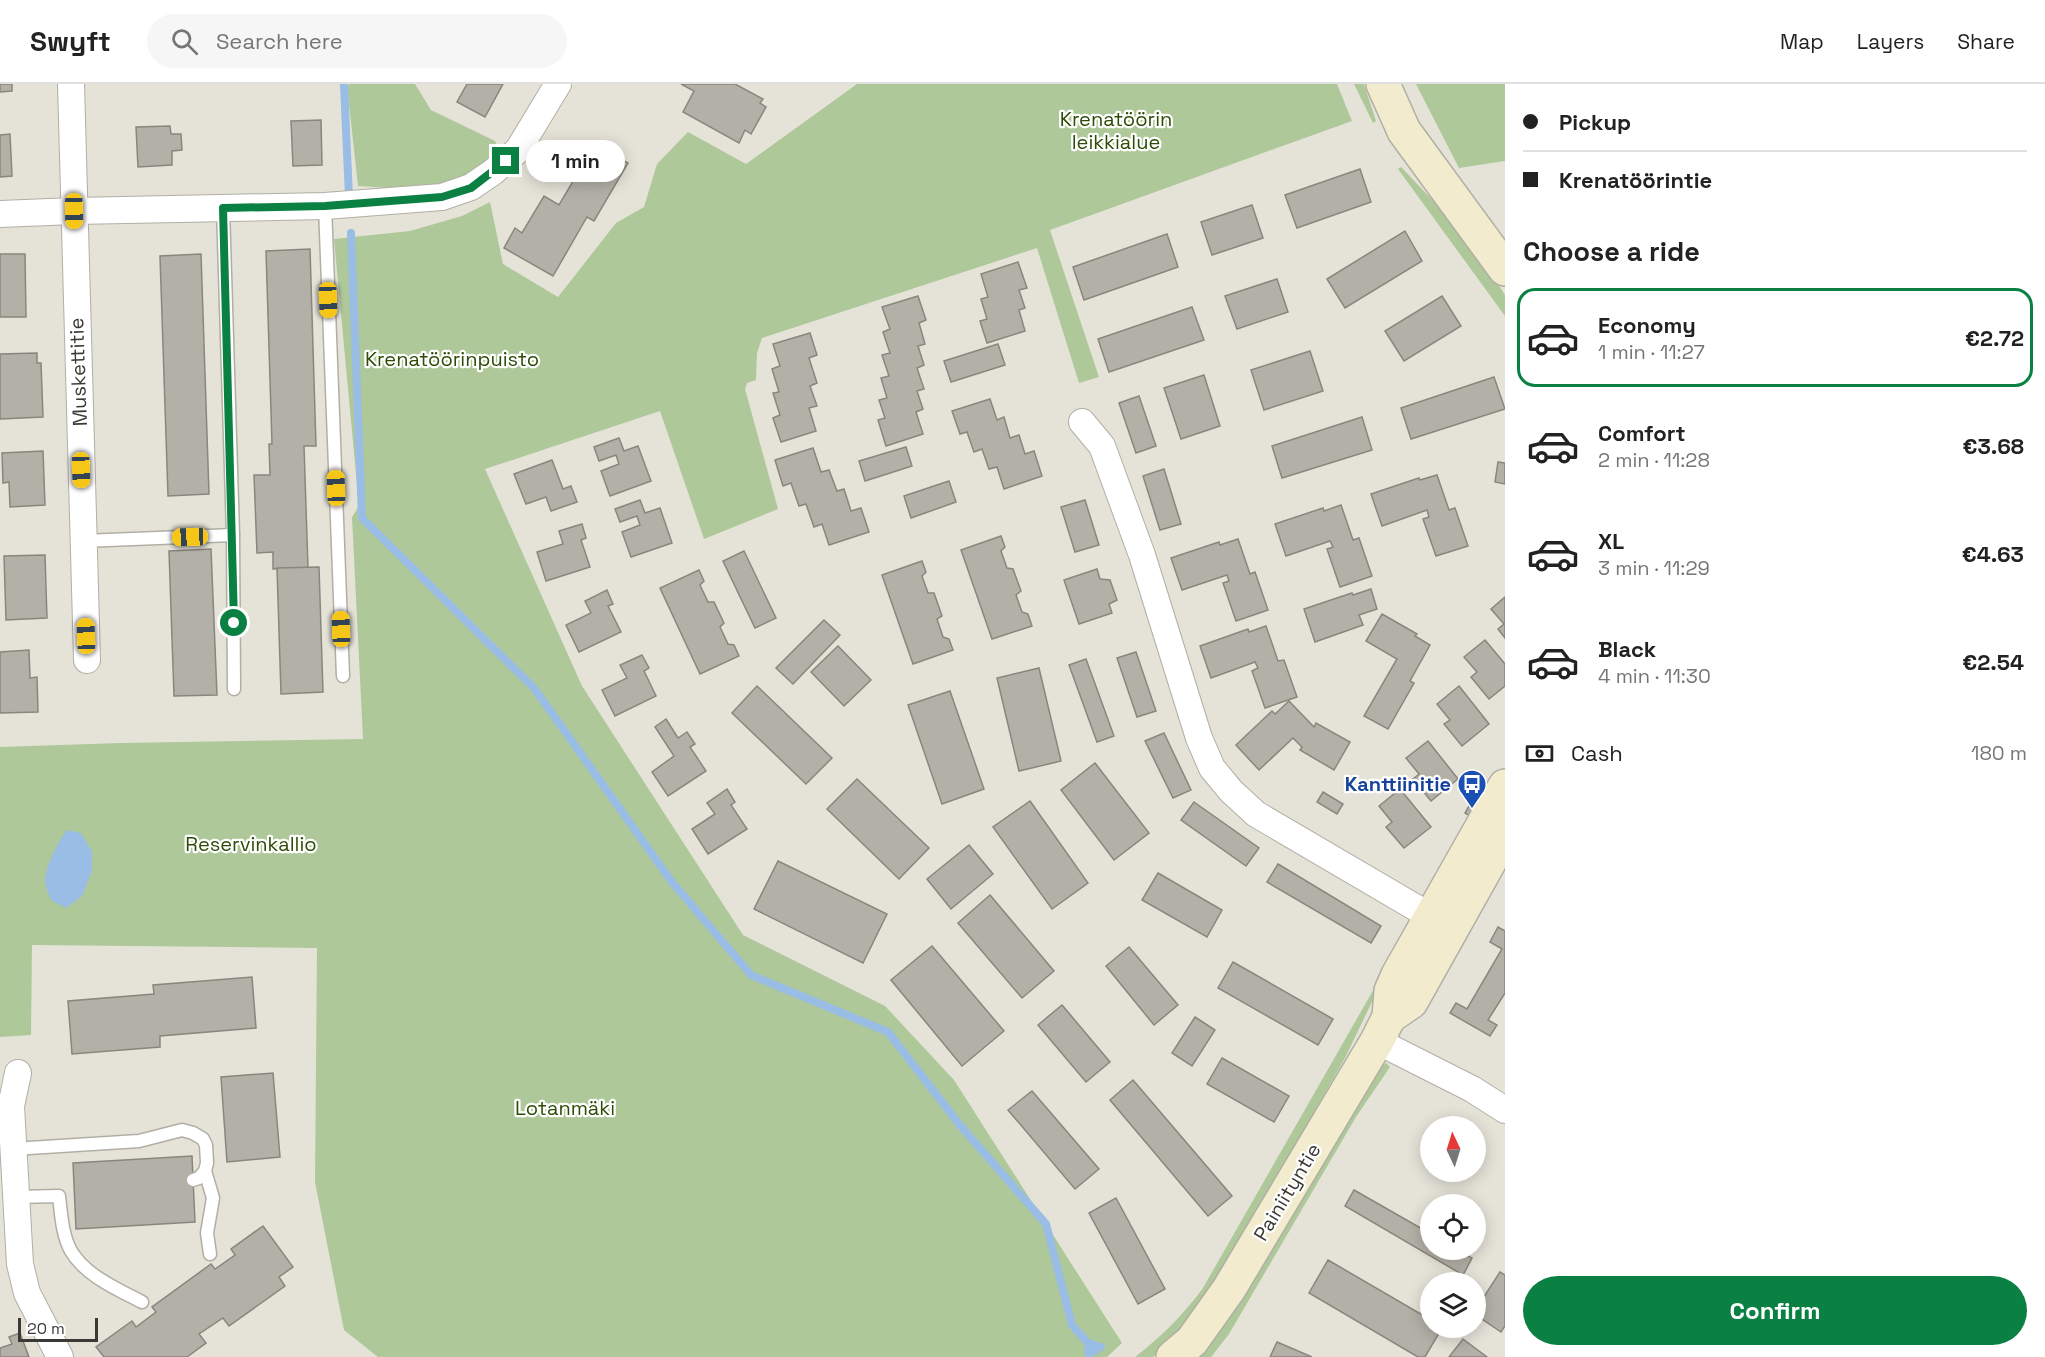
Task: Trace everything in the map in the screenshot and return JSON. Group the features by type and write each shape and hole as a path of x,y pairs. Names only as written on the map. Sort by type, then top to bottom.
{"street":[{"name":"Muskettitie","path":"71,84 87,660"},
{"path":"0,214 325,206 442,197 471,188 518,150 558,84"},
{"path":"1383,84 1404,131 1505,269"},
{"path":"1082,422 1102,446 1142,555 1199,738 1212,768 1231,791 1256,814 1442,923"},
{"name":"Painiityntie","path":"1442,923 1505,786"},
{"name":"Painiityntie","path":"1173,1357 1192,1341 1229,1289 1383,1029 1391,991 1505,834"},
{"path":"1383,1029 1505,1110"},
{"path":"18,1073 12,1106 20,1264 27,1293 60,1357"}],"lane":[{"path":"325,206 343,676"},
{"path":"223,208 233,535 234,689"},
{"path":"83,541 233,535"},
{"path":"13,1149 139,1141 182,1130 193,1133 203,1139 207,1154 205,1172 213,1198 207,1233 210,1254"},
{"path":"193,1180 205,1172"},
{"path":"16,1197 59,1196 70,1250 85,1268 104,1282 142,1302"}],"green space":[{"path":"350,84 415,84 431,110 495,141 501,153 471,176 454,183 427,188 358,186 347,86"},
{"path":"857,84 1337,84 1352,121 1050,230 1099,377 1079,383 1037,248 762,338 757,353 756,380 747,383 745,389 778,509 704,539 660,411 485,469 582,686 743,935 885,1006 954,1080 1122,1343 1107,1357 378,1357 344,1330 315,1182 317,948 32,945 31,1035 0,1037 0,747 363,739 352,517 359,506 334,239 410,231 462,216 490,202 503,264 558,297 616,223 644,207 657,164 688,132 746,164"},
{"path":"1354,84 1364,84 1376,121 1373,123"},
{"path":"1416,84 1505,84 1505,161 1459,168"},
{"path":"1401,167 1441,209 1500,287 1505,295 1505,316 1398,169"},
{"path":"1379,980 1382,981 1345,1058 1211,1294 1172,1342 1153,1357 1135,1357 1171,1325 1203,1288"},
{"path":"1386,1063 1390,1067 1356,1117 1229,1334 1211,1357 1197,1357 1364,1078"}],"water":[{"path":"67,830 81,833 92,852 92,871 82,896 66,908 51,900 45,881 53,854"}],"building":[{"path":"0,84 12,84 12,91 0,92"},
{"path":"467,84 503,84 485,117 457,102"},
{"path":"681,84 735,84 763,99 760,103 766,107 751,134 745,130 739,143 683,112 694,91"},
{"path":"321,120 322,165 293,166 291,121"},
{"path":"170,126 171,134 181,134 182,150 172,151 172,165 138,167 136,127"},
{"path":"10,134 12,176 0,177 0,135"},
{"path":"595,144 628,163 594,221 587,217 553,276 504,248 515,228 522,233 544,196 559,205"},
{"path":"1360,169 1371,202 1297,228 1285,195"},
{"path":"1252,205 1263,238 1212,255 1201,222"},
{"path":"1405,231 1422,261 1345,308 1327,279"},
{"path":"1167,234 1178,267 1084,300 1073,267"},
{"path":"310,249 316,446 304,446 308,568 273,569 273,552 257,553 254,475 270,475 269,444 272,444 266,251"},
{"path":"0,254 25,254 26,317 0,317"},
{"path":"201,254 209,494 168,496 160,256"},
{"path":"1018,262 1027,288 1019,290 1025,308 1019,310 1025,331 987,343 980,321 987,319 981,299 988,297 981,274"},
{"path":"1277,279 1288,312 1237,329 1225,296"},
{"path":"918,296 926,320 919,323 925,344 918,346 924,365 917,368 924,389 917,391 923,409 916,412 923,434 886,446 878,420 885,418 879,400 887,398 881,378 889,376 882,355 890,353 883,332 890,329 882,307"},
{"path":"1442,296 1461,326 1404,361 1385,331"},
{"path":"1192,307 1204,340 1109,372 1098,339"},
{"path":"810,333 817,355 809,358 817,383 810,386 817,406 809,408 816,431 781,442 773,418 780,415 773,393 779,392 772,369 780,366 773,344"},
{"path":"998,344 1005,365 951,382 944,361"},
{"path":"1310,351 1323,391 1264,410 1251,370"},
{"path":"37,353 37,363 41,363 43,417 0,419 0,354"},
{"path":"1204,375 1220,426 1181,439 1164,388"},
{"path":"1494,377 1505,409 1411,439 1401,408"},
{"path":"1139,396 1156,446 1136,453 1119,403"},
{"path":"990,399 997,420 1004,417 1010,438 1019,435 1025,454 1034,451 1042,476 1004,489 997,467 989,469 982,449 974,452 967,432 960,434 952,411"},
{"path":"1362,417 1372,450 1282,478 1272,446"},
{"path":"619,438 624,451 638,446 651,481 610,496 601,471 619,464 616,455 599,461 594,447"},
{"path":"906,447 912,466 865,481 859,461"},
{"path":"813,448 821,472 829,470 837,491 844,489 851,511 861,508 869,532 829,545 822,524 814,527 806,504 799,506 791,483 783,486 775,460"},
{"path":"43,451 45,505 10,507 9,482 3,483 2,453"},
{"path":"552,460 563,489 571,486 577,502 551,511 546,497 526,504 514,474"},
{"path":"1498,462 1505,463 1505,484 1495,482"},
{"path":"1164,469 1181,524 1160,530 1143,476"},
{"path":"1437,475 1449,510 1455,508 1468,546 1436,556 1423,519 1429,517 1427,510 1382,526 1371,494 1419,478 1420,480"},
{"path":"949,481 956,502 911,518 904,496"},
{"path":"640,500 645,513 660,508 672,543 631,557 622,532 640,525 637,516 620,522 615,509"},
{"path":"1085,500 1099,545 1075,552 1061,507"},
{"path":"1341,505 1353,540 1359,538 1372,576 1340,587 1327,549 1333,547 1330,541 1286,556 1275,524 1323,508 1324,511"},
{"path":"582,524 586,538 581,540 590,567 546,581 537,552 563,544 559,531"},
{"path":"1001,536 1005,547 1001,551 1007,568 1013,569 1021,591 1016,595 1022,612 1028,614 1032,626 992,639 961,550"},
{"path":"1238,539 1250,574 1255,572 1268,610 1236,621 1223,583 1229,581 1227,575 1182,590 1171,558 1219,542 1220,545"},
{"path":"211,549 217,695 174,696 169,551"},
{"path":"744,551 776,618 755,628 723,561"},
{"path":"45,555 47,618 6,620 4,556"},
{"path":"922,561 926,572 922,576 928,593 934,593 942,616 937,619 943,637 949,639 953,650 913,664 882,575"},
{"path":"319,567 323,692 281,694 277,568"},
{"path":"1097,569 1100,579 1110,580 1117,600 1109,604 1112,613 1079,624 1064,580"},
{"path":"699,570 704,581 700,585 708,602 714,602 724,623 720,627 728,644 734,645 739,656 700,674 660,588"},
{"path":"1371,589 1377,609 1359,615 1363,625 1315,642 1304,609"},
{"path":"607,590 613,604 608,606 621,632 579,652 566,625 591,613 585,601"},
{"path":"1505,597 1505,638 1498,629 1504,624 1491,609"},
{"path":"1382,614 1417,634 1415,636 1430,645 1410,681 1414,683 1388,729 1364,716 1397,659 1366,641"},
{"path":"824,620 840,635 793,684 776,668"},
{"path":"1266,626 1278,661 1284,660 1297,697 1265,708 1252,671 1258,668 1255,662 1211,678 1200,646 1248,629 1249,632"},
{"path":"1485,640 1505,664 1505,686 1489,699 1471,677 1477,672 1464,657"},
{"path":"838,646 871,680 844,706 811,672"},
{"path":"29,650 30,678 37,677 38,712 0,713 0,652"},
{"path":"1136,652 1156,711 1137,717 1117,658"},
{"path":"642,655 649,668 644,671 656,696 615,716 602,690 627,678 620,665"},
{"path":"1086,659 1114,736 1097,742 1069,665"},
{"path":"1039,668 1061,761 1019,771 997,678"},
{"path":"757,686 832,758 806,784 732,713"},
{"path":"1459,686 1489,724 1462,746 1444,724 1450,720 1437,704"},
{"path":"950,691 984,789 942,804 908,705"},
{"path":"1289,701 1314,727 1316,723 1350,742 1334,770 1300,750 1302,747 1293,738 1259,770 1236,745 1272,711 1275,714"},
{"path":"666,719 678,738 687,732 695,744 690,747 706,771 668,796 652,772 674,756 655,727"},
{"path":"1164,733 1191,790 1173,798 1145,741"},
{"path":"1428,741 1458,779 1431,801 1413,779 1419,774 1406,758"},
{"path":"1095,763 1149,833 1114,860 1061,790"},
{"path":"857,779 929,848 899,879 827,809"},
{"path":"727,789 735,802 731,805 747,829 708,854 692,829 715,814 707,803"},
{"path":"1400,789 1431,827 1404,848 1386,827 1392,822 1379,806"},
{"path":"1323,792 1343,804 1337,814 1317,802"},
{"path":"1473,799 1478,803 1470,816 1465,813"},
{"path":"1030,801 1088,883 1052,909 993,827"},
{"path":"1194,802 1259,848 1246,866 1181,820"},
{"path":"969,845 993,874 951,909 927,879"},
{"path":"778,861 887,914 863,963 754,909"},
{"path":"1278,864 1381,926 1371,943 1267,882"},
{"path":"1158,873 1222,910 1207,937 1142,900"},
{"path":"990,895 1054,971 1022,998 958,923"},
{"path":"1498,927 1505,931 1505,993 1488,1020 1497,1025 1490,1036 1450,1013 1456,1003 1467,1009 1502,949 1490,942"},
{"path":"932,946 1004,1031 962,1066 891,980"},
{"path":"1129,947 1178,1005 1154,1025 1106,966"},
{"path":"1233,962 1333,1019 1318,1045 1218,988"},
{"path":"252,977 256,1028 160,1036 160,1047 72,1054 68,1001 154,994 153,985"},
{"path":"1062,1005 1110,1062 1086,1082 1038,1025"},
{"path":"1195,1017 1215,1030 1192,1066 1172,1053"},
{"path":"1222,1058 1289,1096 1274,1122 1207,1084"},
{"path":"273,1073 280,1157 227,1162 221,1077"},
{"path":"1133,1080 1232,1196 1208,1216 1110,1100"},
{"path":"1032,1091 1099,1169 1075,1189 1008,1110"},
{"path":"192,1156 195,1222 76,1229 73,1163"},
{"path":"1354,1190 1420,1228 1420,1250 1345,1206"},
{"path":"1116,1198 1165,1289 1138,1304 1089,1213"},
{"path":"263,1226 293,1267 279,1277 285,1286 229,1326 223,1318 199,1334 206,1343 187,1357 104,1357 96,1347 132,1321 136,1327 156,1312 152,1307 211,1264 215,1269 235,1255 231,1249"},
{"path":"1328,1260 1420,1314 1420,1338 1436,1338 1425,1357 1418,1357 1309,1293"},
{"path":"1437,1260 1471,1260 1465,1272 1458,1272"},
{"path":"1500,1272 1505,1275 1505,1326 1501,1332 1486,1322 1486,1294"},
{"path":"20,1333 29,1357 0,1357 0,1348 12,1344 9,1337"},
{"path":"1463,1339 1487,1357 1449,1357"},
{"path":"1277,1342 1312,1357 1270,1357"}],"waterway":[{"path":"344,84 349,197"},
{"path":"351,233 362,518 534,688 672,882 751,975 888,1032 959,1124 1046,1224 1072,1325 1095,1351"},
{"path":"1089,1355 1088,1343 1101,1347"}],"place":[{"name":"Kanttiinitie","path":"1472,810"}],"route":[{"path":"234,623 223,208 325,206 442,197 471,188 506,161"}],"park label":[{"name":"Krenatöörin leikkialue","path":"1116,130"},
{"name":"Krenatöörinpuisto","path":"452,359"},
{"name":"Reservinkallio","path":"251,844"},
{"name":"Lotanmäki","path":"565,1108"}]}
